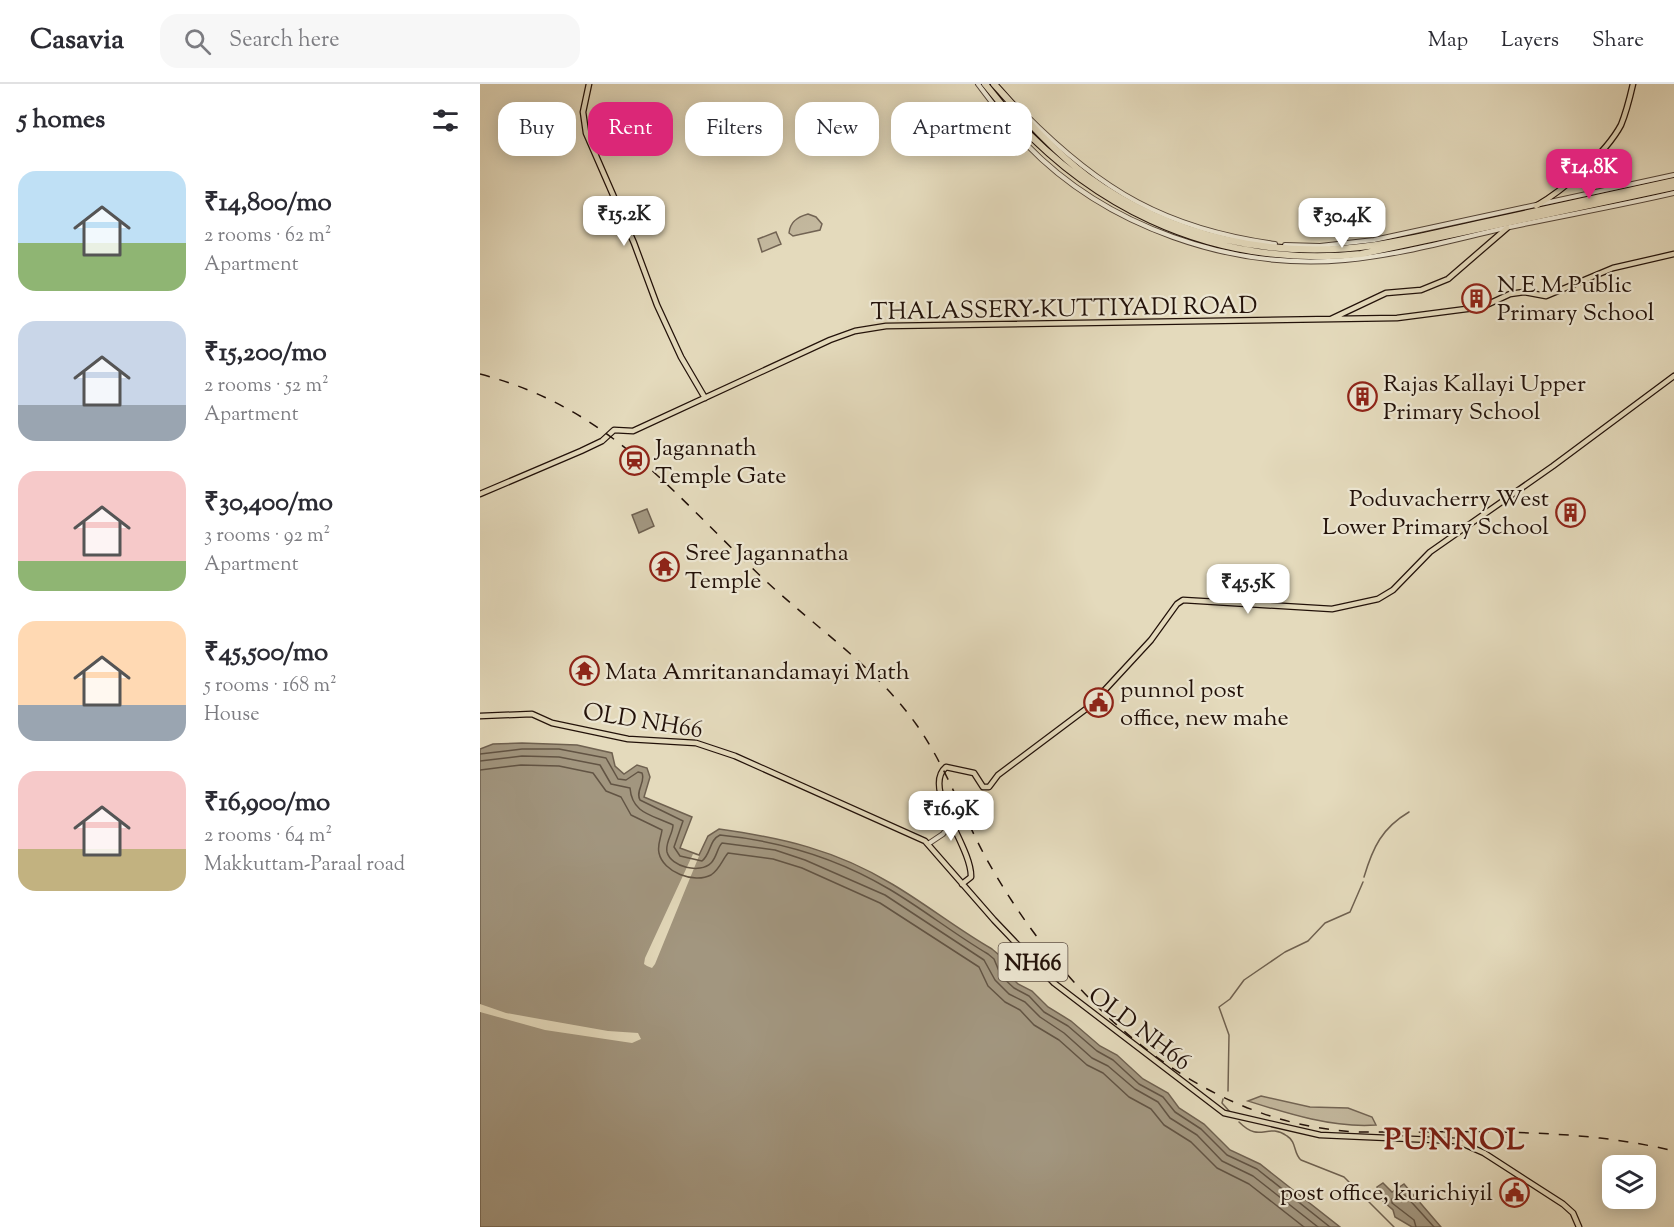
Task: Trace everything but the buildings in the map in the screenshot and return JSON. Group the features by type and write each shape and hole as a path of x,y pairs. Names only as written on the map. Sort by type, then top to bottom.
{"highway":[{"path":"985,84 1050,152 1111,199 1148,220 1196,239 1251,252 1310,257 1361,254 1674,187"},
{"path":"996,84 1056,149 1087,176 1123,199 1147,213 1198,233 1269,249 1296,251 1377,245 1674,181"}],"main road":[{"path":"590,84 583,112 586,133 634,243 657,305 681,357 705,398"},
{"path":"1536,206 1577,174 1615,135 1622,122 1633,84"},
{"path":"1328,320 1386,293 1421,290 1448,279 1507,228"},
{"name":"THALASSERY-KUTTIYADI ROAD","path":"480,494 581,452 602,441 614,430 633,431 830,340 855,331 886,326 1328,320 1434,315 1482,307 1517,293 1546,296 1613,268 1674,254"},
{"path":"962,884 970,877 969,857 951,822 939,788 942,771 949,767 974,773 983,787 989,787 998,775 1090,706 1151,640 1177,603 1189,600 1332,609 1378,599 1393,590 1430,552 1553,466 1674,376"},
{"name":"OLD NH66","path":"480,716 532,714 552,723 628,740 696,742 735,756 928,844 962,884 1070,998 1224,1113 1320,1135 1456,1141 1484,1153 1563,1204 1573,1213 1579,1227"}],"street":[{"path":"978,84 1027,144 1082,189 1119,213 1175,237 1213,249 1285,261 1346,260 1416,248 1674,193"},
{"path":"996,84 1057,146 1104,184 1150,210 1222,235 1280,245 1350,244 1674,175"},
{"path":"928,844 943,834 951,822"}],"shaded area":[{"path":"808,214 816,217 822,224 820,230 793,236 789,233 795,220"},
{"path":"776,232 781,244 762,252 758,239"},
{"path":"1261,1096 1310,1107 1348,1108 1372,1117 1376,1125 1327,1122 1248,1101"}],"water":[{"path":"647,509 654,526 639,533 632,515"},
{"path":"493,744 577,745 612,753 615,766 624,774 637,765 647,768 650,777 644,797 692,817 680,848 699,855 708,836 719,829 743,833 787,841 830,854 892,884 992,949 999,955 1006,972 1018,984 1032,991 1048,1007 1071,1021 1100,1046 1117,1055 1143,1079 1168,1093 1179,1108 1204,1124 1230,1150 1260,1164 1340,1227 480,1227 480,749"},
{"path":"1383,1183 1392,1192 1404,1184 1441,1227 1412,1227 1395,1217 1393,1210 1381,1199 1377,1187"}],"pier":[{"path":"693,854 699,856 652,968 644,964 645,958"},
{"path":"480,1004 506,1013 608,1031 638,1033 641,1039 632,1043 545,1030 480,1012"}],"waterway":[{"path":"1364,877 1380,839 1392,825 1409,812"},
{"path":"1228,1091 1229,1035 1219,1007 1230,999 1244,980 1285,952 1308,941 1325,923 1350,912 1363,882"},
{"path":"1223,1099 1222,1103 1230,1112"},
{"path":"1239,1122 1253,1132 1274,1131 1290,1138 1301,1160 1344,1177 1394,1227"}],"railway":[{"path":"480,374 527,389 568,409 605,432 670,487 768,583 865,667 900,704 927,740 986,858 1017,909 1053,958 1094,1003 1139,1044 1189,1078 1242,1106 1299,1124 1359,1132 1557,1134 1635,1143 1674,1151"}],"place":[{"name":"N E M Public Primary School","path":"1476,298"},
{"name":"Rajas Kallayi Upper Primary School","path":"1362,397"},
{"name":"Jagannath Temple Gate","path":"634,461"},
{"name":"Poduvacherry West Lower Primary School","path":"1570,512"},
{"name":"Sree Jagannatha Temple","path":"664,566"},
{"name":"Mata Amritanandamayi Math","path":"584,671"},
{"name":"punnol post office, new mahe","path":"1099,703"},
{"name":"post office, kurichiyil","path":"1514,1192"}],"district":[{"name":"PUNNOL","path":"1455,1139"}]}
